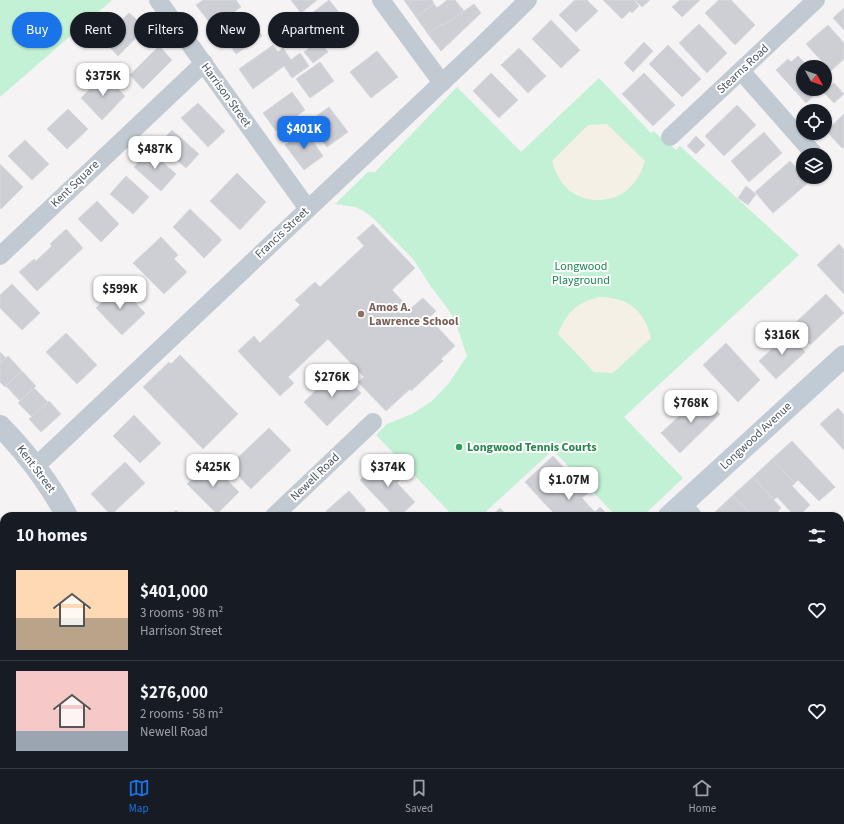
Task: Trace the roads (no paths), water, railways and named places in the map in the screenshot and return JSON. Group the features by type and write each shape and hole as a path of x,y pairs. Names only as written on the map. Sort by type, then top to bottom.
{"main road":[{"name":"Longwood Avenue","path":"681,512 844,356"}],"street":[{"name":"Harrison Street","path":"158,0 308,208"},
{"path":"381,0 442,83"},
{"name":"Francis Street","path":"36,466 528,0"},
{"name":"Stearns Road","path":"670,137 816,0"},
{"name":"Kent Square","path":"0,256 204,64"},
{"path":"741,70 809,148"},
{"name":"Newell Road","path":"278,512 373,422"},
{"name":"Kent Street","path":"0,426 36,466 65,512"}],"place":[{"name":"Amos A. Lawrence School","path":"361,314"},
{"name":"Longwood Tennis Courts","path":"459,447"}],"park label":[{"name":"Longwood Playground","path":"581,273"}]}
